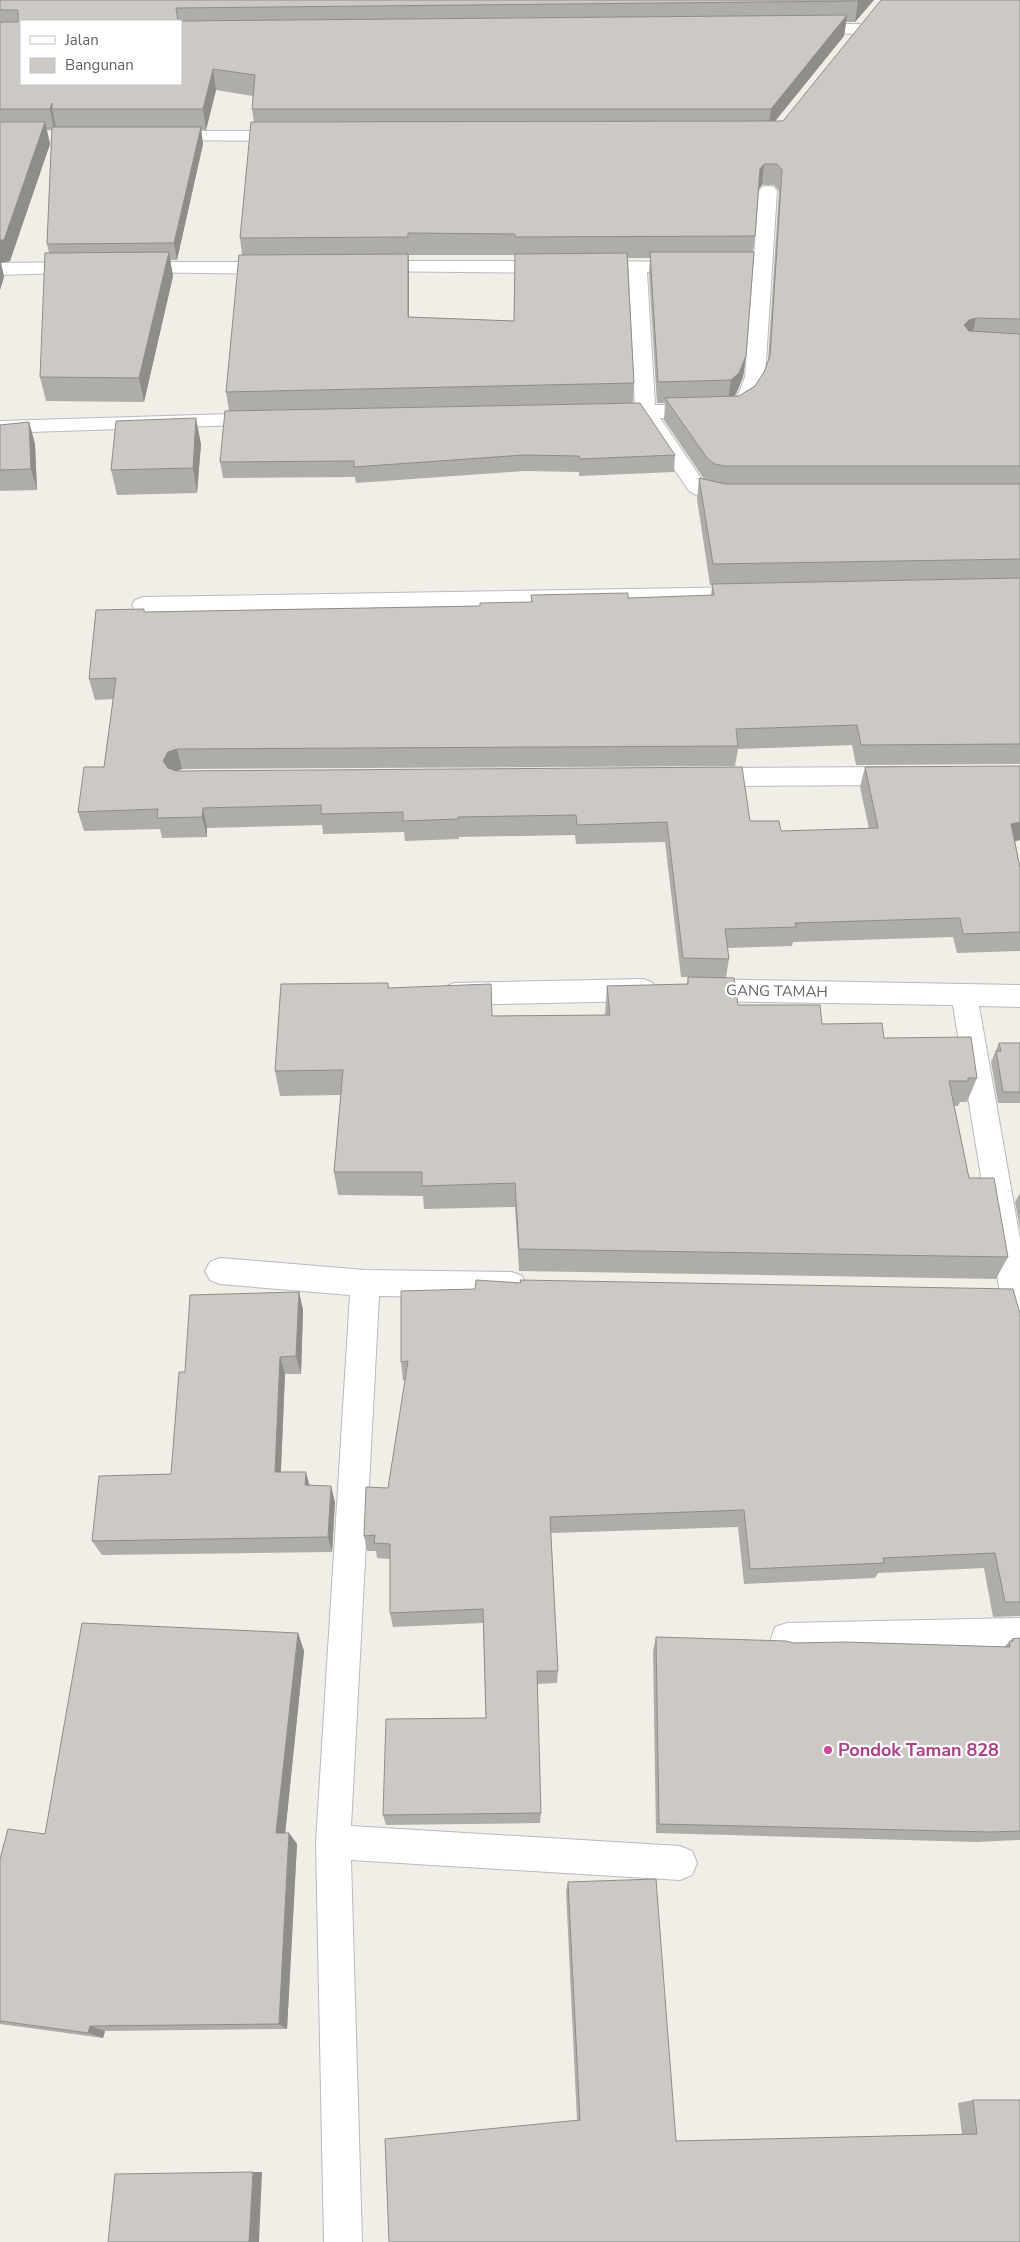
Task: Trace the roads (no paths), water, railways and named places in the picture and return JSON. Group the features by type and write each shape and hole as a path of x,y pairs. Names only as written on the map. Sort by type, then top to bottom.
{"street":[{"path":"847,44 872,14"},
{"path":"790,30 859,29"},
{"path":"146,136 304,136"},
{"path":"586,412 726,411 738,408 752,388 755,376 754,265 768,192"},
{"path":"355,268 705,266"},
{"path":"637,267 645,411 696,486 706,494 752,496"},
{"path":"0,269 98,268"},
{"path":"118,268 296,268"},
{"path":"0,427 281,419"},
{"path":"143,605 771,594"},
{"path":"681,777 920,776"},
{"name":"GANG TAMAH","path":"432,994 670,990 1020,996"},
{"path":"964,994 1013,1294 1020,1323"},
{"path":"220,1271 365,1283 534,1286"},
{"path":"343,2242 333,1842 365,1283"},
{"path":"984,1293 1013,1294"},
{"path":"787,1639 1020,1634"},
{"path":"333,1842 680,1863"}],"place":[{"name":"Pondok Taman 828","path":"828,1750"}]}
